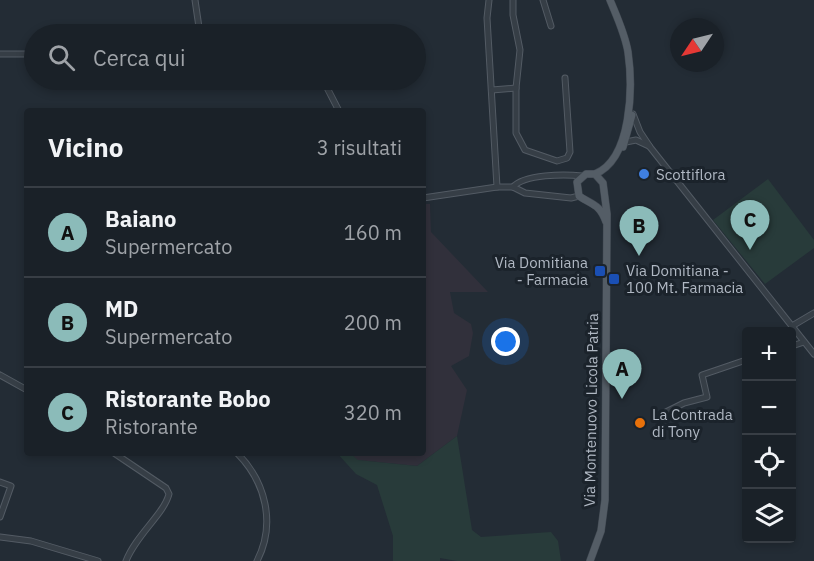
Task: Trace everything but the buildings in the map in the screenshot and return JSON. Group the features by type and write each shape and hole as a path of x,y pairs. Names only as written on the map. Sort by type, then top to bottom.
{"main road":[{"path":"606,222 600,208 592,201 579,196 577,182 582,176 595,174 611,164 632,113 625,38 610,0"},
{"path":"595,174 603,183 626,142 630,96"},
{"name":"Via Montenuovo Licola Patria","path":"590,561 601,531 605,500 606,222 603,183"},
{"path":"592,201 602,193"}],"street":[{"path":"195,0 199,24"},
{"path":"489,0 487,18 497,187"},
{"path":"513,0 513,15 520,50 514,120 518,141 525,150 562,161 570,152 566,78"},
{"path":"543,0 551,26"},
{"path":"0,54 24,54"},
{"path":"492,90 516,88"},
{"path":"328,90 337,108"},
{"path":"632,113 640,132 650,147 814,354"},
{"path":"627,129 640,132"},
{"path":"626,142 636,140 650,147"},
{"path":"513,187 517,181 528,179 567,174 582,176"},
{"path":"426,198 497,187 513,187 525,193 571,198 579,196"},
{"path":"792,326 814,313"},
{"path":"796,345 804,342"},
{"path":"666,412 684,403 707,397 702,375 742,362"},
{"path":"0,375 24,388"},
{"path":"118,456 166,488 169,494 167,501 140,534 126,561"},
{"path":"239,456 256,476 264,494 267,539 257,561"},
{"path":"0,482 11,486 0,517"},
{"path":"0,537 31,541 98,561"}],"shaded area":[{"path":"426,204 430,204 431,232 488,292 450,292 454,313 471,324 473,333 469,356 451,366 467,390 457,436 417,466 357,460 353,456 426,456"}],"green space":[{"path":"768,179 814,240 814,248 765,284 713,220"},
{"path":"457,436 472,530 481,537 551,532 558,541 561,561 457,561 440,558 440,561 393,561 393,536 377,485 356,474 340,456 417,466"}],"place":[{"name":"Scottiflora","path":"644,174"},
{"name":"Ristorante Bobo","path":"750,250"},
{"name":"MD","path":"639,256"},
{"name":"Via Domitiana - Farmacia","path":"600,271"},
{"name":"Via Domitiana - 100 Mt. Farmacia","path":"614,279"},
{"name":"Baiano","path":"622,399"},
{"name":"La Contrada di Tony","path":"640,423"}]}
